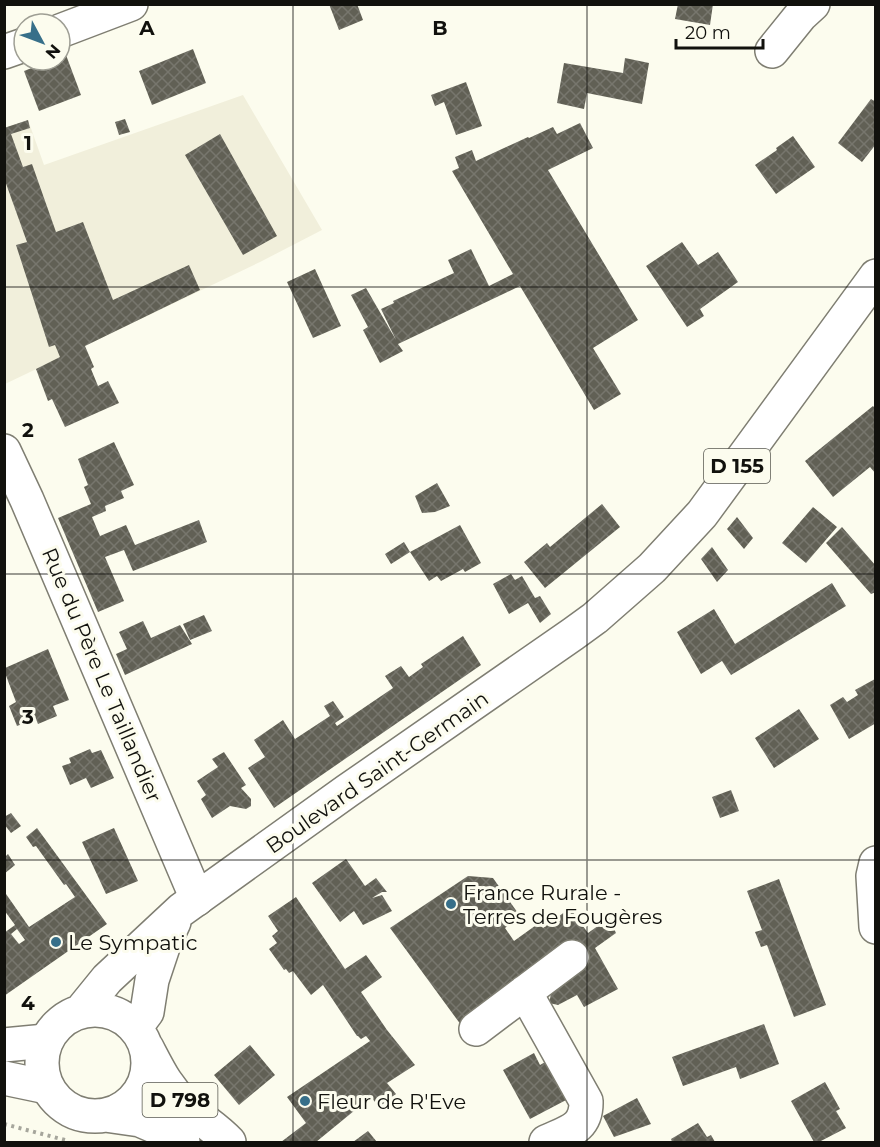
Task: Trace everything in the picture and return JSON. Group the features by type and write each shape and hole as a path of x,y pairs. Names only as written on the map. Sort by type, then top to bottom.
{"main road":[{"path":"771,51 813,4"},
{"path":"72,27 130,5"},
{"name":"Boulevard Saint-Germain","path":"81,1011 107,979 189,904 573,634 595,618 652,568 702,514 876,276"},
{"name":"Rue du Père Le Taillandier","path":"4,451 16,505 189,904"},
{"path":"876,863 873,876 876,927"},
{"name":"Boulevard Saint-Germain","path":"140,1036 147,1012 152,980 165,941 189,904"},
{"path":"476,1029 572,957"},
{"path":"525,992 586,1101 586,1113 580,1124 546,1143"},
{"path":"101,1010 120,1015 140,1036 148,1064 145,1081 136,1097 122,1109 105,1115 87,1116 71,1111 57,1101 47,1088 41,1064 46,1041 60,1022 81,1011 101,1010"},
{"name":"D 798","path":"140,1036 168,1087 187,1107 229,1143"},
{"path":"4,1045 46,1041"},
{"path":"4,1078 47,1088"},
{"name":"D 798","path":"105,1115 140,1120 170,1133 183,1143"}],"path":[{"path":"4,1124 65,1140 68,1143"}],"shaded area":[{"path":"243,95 322,230 5,384 5,128 28,120 44,165"}],"building":[{"path":"329,4 357,4 363,20 339,30"},
{"path":"678,4 713,4 710,25 675,19"},
{"path":"193,49 206,83 152,105 139,71"},
{"path":"625,58 649,63 642,104 587,93 584,109 557,103 564,63 623,73"},
{"path":"72,71 81,95 39,111 24,72"},
{"path":"466,82 482,126 456,135 444,102 435,106 431,95"},
{"path":"871,99 876,102 876,144 862,162 838,143"},
{"path":"125,119 130,132 119,135 115,122"},
{"path":"28,120 30,128 11,134 23,167 32,164 56,232 83,222 113,300 189,265 200,290 85,346 94,367 91,369 98,386 108,381 119,403 65,427 52,399 48,401 36,369 60,357 55,345 49,347 16,245 27,242 4,178 4,128"},
{"path":"580,123 593,148 548,170 638,320 593,348 621,394 594,410 520,286 398,344 403,351 380,363 363,330 368,327 351,295 366,288 396,340 381,309 394,303 393,301 454,273 448,260 471,249 489,286 513,274 452,171 459,168 455,157 472,150 476,161 553,127 557,134"},
{"path":"220,134 277,236 243,255 185,155"},
{"path":"793,136 815,167 776,194 755,165"},
{"path":"682,242 698,265 718,252 738,282 700,309 704,316 687,327 646,266"},
{"path":"315,269 341,326 313,338 287,282"},
{"path":"873,406 876,409 876,474 870,467 833,497 805,461"},
{"path":"114,442 134,485 121,491 124,498 105,506 106,511 92,517 100,536 126,525 135,545 199,520 207,542 133,571 124,550 105,557 124,601 98,612 58,518 91,504 84,487 88,485 78,459"},
{"path":"437,483 450,506 435,512 422,513 415,496"},
{"path":"602,504 620,527 545,588 524,562 547,543 550,547"},
{"path":"813,507 837,527 806,563 782,543"},
{"path":"737,517 753,538 744,549 727,529"},
{"path":"460,525 481,563 465,572 463,569 441,581 437,576 429,581 410,552"},
{"path":"842,527 876,566 876,592 871,594 826,543"},
{"path":"404,542 410,552 391,564 385,554"},
{"path":"712,547 728,570 717,582 701,559"},
{"path":"511,574 515,580 522,576 535,598 540,596 551,614 540,623 528,603 509,614 493,584"},
{"path":"832,583 846,606 731,675 722,661 701,674 677,632 714,609 735,644"},
{"path":"204,615 212,631 190,640 183,624"},
{"path":"143,621 151,638 180,625 192,644 125,675 116,654 127,649 119,632"},
{"path":"463,636 481,665 274,808 248,768 265,757 254,740 283,720 295,739 330,716 324,706 333,701 344,717 335,723 337,726 393,688 385,676 401,666 409,677 423,667 421,664"},
{"path":"48,649 69,700 53,706 57,716 38,724 36,719 17,726 9,706 16,702 5,668"},
{"path":"875,679 876,723 849,739 830,705 843,697 847,702 858,695 855,690"},
{"path":"799,709 819,739 774,768 755,738"},
{"path":"90,749 92,753 101,750 114,778 91,788 86,778 70,785 62,766 71,763 69,758"},
{"path":"224,752 246,785 241,788 251,799 251,806 246,809 230,806 212,818 201,799 206,795 197,781 218,767 212,759"},
{"path":"731,790 739,811 720,818 712,797"},
{"path":"11,813 21,826 11,833 4,824 4,817"},
{"path":"37,828 107,924 4,996 4,933 15,925 4,910 4,891 29,927 75,897 36,846 33,847 26,837","holes":["17,929 25,940 19,944 11,934"]},
{"path":"114,828 138,881 106,894 82,842"},
{"path":"8,854 15,865 4,874 4,858"},
{"path":"346,859 365,886 376,878 387,892 382,892 372,898 382,895 392,911 363,925 354,911 340,922 312,883"},
{"path":"468,876 493,878 520,916 505,928 514,941 539,923 543,928 570,908 588,933 609,918 616,933 595,948 618,989 584,1007 577,995 558,1005 549,1003 554,980 461,1025 390,928"},
{"path":"779,879 826,1005 794,1017 767,945 761,947 755,932 762,930 747,891"},
{"path":"296,897 345,969 366,955 382,977 361,992 415,1065 387,1083 396,1094 379,1107 371,1097 316,1142 281,1142 306,1123 287,1097 370,1041 366,1036 361,1039 357,1036 323,985 311,995 293,971 289,973 286,969 284,970 269,949 277,943 272,936 278,931 268,916"},
{"path":"764,1024 779,1064 740,1079 736,1067 683,1086 672,1057"},
{"path":"250,1045 275,1075 239,1105 214,1075"},
{"path":"534,1053 540,1065 547,1061 568,1099 530,1119 503,1070"},
{"path":"825,1082 840,1109 836,1111 846,1128 819,1142 814,1142 791,1101"},
{"path":"637,1098 651,1124 614,1137 603,1116"},
{"path":"698,1123 707,1137 711,1135 715,1142 672,1142 671,1139"},
{"path":"368,1131 377,1142 353,1142"}],"place":[{"name":"France Rurale - Terres de Fougères","path":"451,904"},
{"name":"Le Sympatic","path":"56,942"},
{"name":"Fleur de R'Eve","path":"305,1101"}]}
